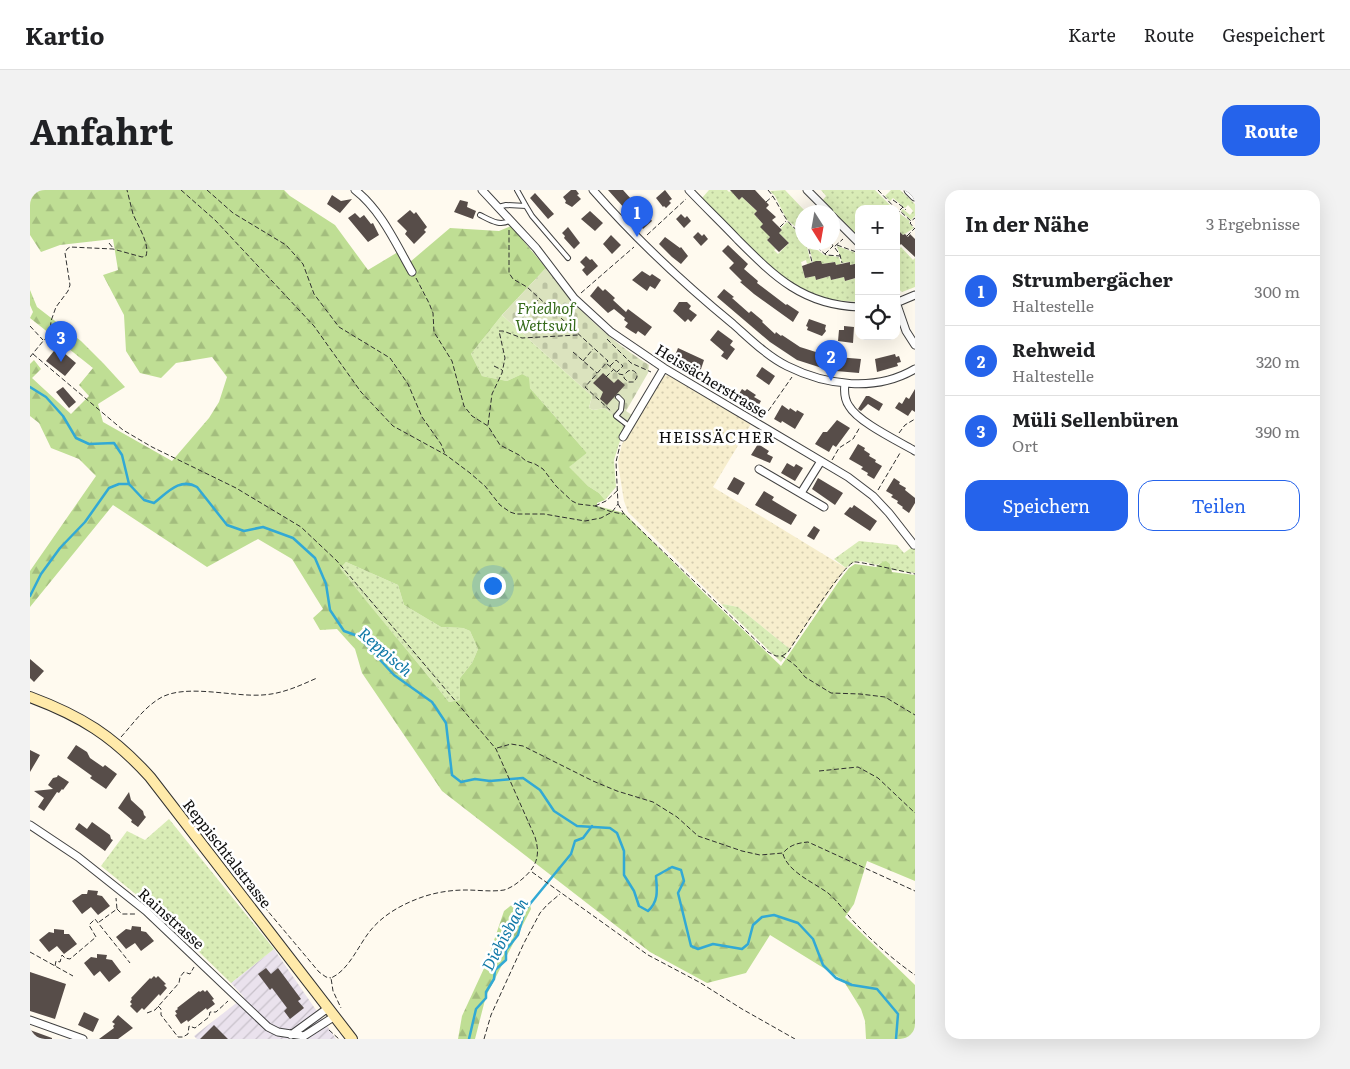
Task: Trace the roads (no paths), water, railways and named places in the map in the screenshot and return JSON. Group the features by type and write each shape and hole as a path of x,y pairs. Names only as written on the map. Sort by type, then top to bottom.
{"main road":[{"name":"Reppischtalstrasse","path":"30,697 58,708 94,727 116,743 150,777 335,1012 352,1039"}],"street":[{"path":"355,190 363,196 380,219 412,272"},
{"name":"Heissächerstrasse","path":"482,190 511,220 585,308 611,332 664,368 848,478 873,496 914,545"},
{"path":"593,190 647,248 705,301 776,360 810,376 844,383 865,384 886,381 905,375 915,369"},
{"path":"807,190 822,205"},
{"path":"909,190 915,196"},
{"path":"689,193 778,279 802,294 829,304 855,307"},
{"path":"840,224 855,239"},
{"path":"900,301 915,295"},
{"path":"900,314 906,331 915,345"},
{"path":"623,437 664,368"},
{"path":"844,383 844,395 848,406 858,417 915,451"},
{"path":"802,493 821,461"},
{"path":"759,469 824,507"},
{"name":"Rainstrasse","path":"30,825 84,862 146,911 268,1027 292,1037 304,1036 335,1012"},
{"path":"292,1037 335,1012"},
{"path":"30,1020 83,1039"}],"lane":[{"path":"517,190 532,216 568,258"},
{"path":"498,207 506,205 526,206"},
{"path":"480,216 498,223 511,220"},
{"path":"618,397 623,406 616,416 630,426"}],"waterway":[{"name":"Reppisch","path":"30,387 46,397 63,416 76,438 89,444 114,443 122,455 129,484 144,500 154,503 179,485 191,484 197,487 227,525 244,531 263,527 293,538 315,558 326,584 330,610 344,631 358,636 394,675 432,702 446,723 452,775 461,782 475,779 490,781 523,778 540,790 554,811 577,826 610,828 617,833 624,851 624,875 634,891 639,906 648,911 656,899 656,876 672,867 681,870 684,881 678,893 691,946 698,949 713,944 742,949 748,944 753,925 762,917 774,915 798,923 813,939 823,965 836,978 852,985 877,989 898,1014 896,1039"},
{"path":"30,596 41,574 60,548 85,522 109,488 119,484 129,484"},
{"name":"Diebisbach","path":"469,1039 476,1009 486,998 486,992 494,979 495,970 506,960 506,950 518,935 525,910 571,854 575,841 583,838 592,826"}],"place":[{"name":"Strumbergächer","path":"637,237"},
{"name":"Müli Sellenbüren","path":"61,362"},
{"name":"Rehweid","path":"831,381"}],"district":[{"name":"HEISSÄCHER","path":"717,436"}],"park label":[{"name":"Friedhof Wettswil","path":"546,316"}]}
